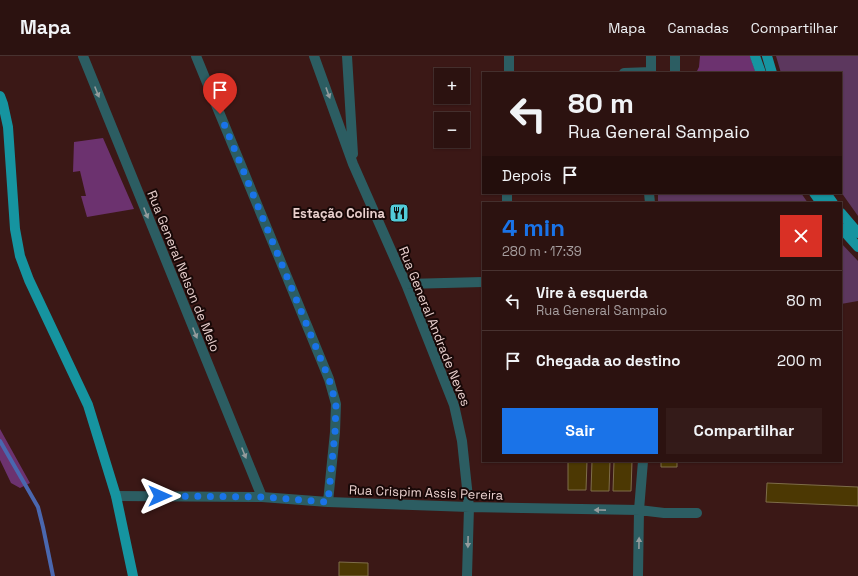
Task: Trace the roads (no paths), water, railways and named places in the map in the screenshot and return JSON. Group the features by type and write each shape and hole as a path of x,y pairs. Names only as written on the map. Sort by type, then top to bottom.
{"main road":[{"path":"756,56 761,72"},
{"path":"767,56 772,72"},
{"path":"0,96 8,127 15,229 20,256 29,280 88,405 116,496 134,576"},
{"path":"842,214 858,233"},
{"path":"842,229 858,247"}],"street":[{"name":"Rua General Nelson de Melo","path":"83,56 262,497"},
{"path":"196,56 329,379 336,404 335,432 328,502"},
{"name":"Rua General Andrade Neves","path":"314,56 353,164 406,284 454,405 462,441 469,507 467,576"},
{"name":"Rua General Andrade Neves","path":"347,56 353,164"},
{"path":"509,56 509,72"},
{"path":"651,56 651,72"},
{"path":"675,56 675,72"},
{"path":"406,284 482,282"},
{"path":"638,576 643,462"},
{"name":"Rua Crispim Assis Pereira","path":"116,496 262,497 328,502 469,507 640,510 664,513 697,513"}],"waterway":[{"path":"0,441 38,507 53,576"}],"place":[{"name":"Estação Colina","path":"399,213"}]}
